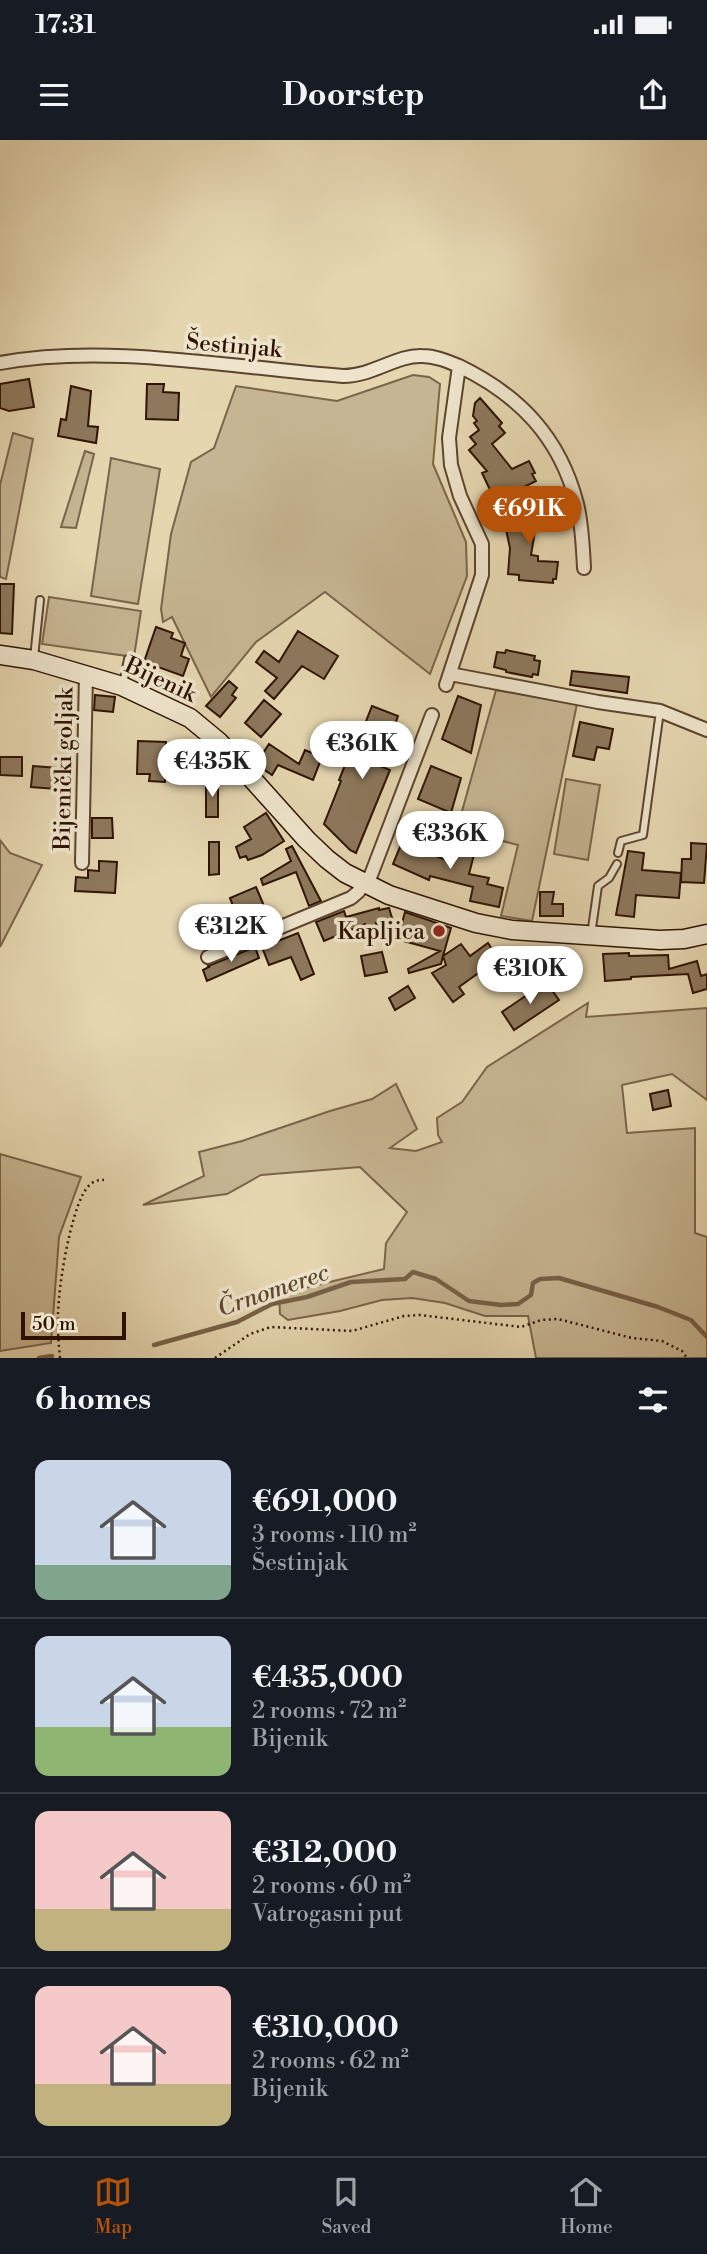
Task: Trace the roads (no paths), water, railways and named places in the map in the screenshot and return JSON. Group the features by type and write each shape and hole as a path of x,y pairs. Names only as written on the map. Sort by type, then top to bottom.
{"main road":[{"name":"Bijenik","path":"0,655 34,660 122,686 190,718 228,751 307,840 345,873 389,895 476,923 512,930 660,940 707,934"}],"street":[{"name":"Šestinjak","path":"0,363 50,356 109,357 343,376 367,373 408,357 437,358 488,380 507,393 526,410 546,437 564,468 577,504 584,568"},
{"path":"459,366 449,438 451,465 460,496 482,544 482,575 448,680 660,711 707,730"},
{"name":"Bijenički goljak","path":"82,863 86,676"},
{"path":"208,957 351,898 365,884 432,715"}],"lane":[{"path":"34,660 40,600"},
{"path":"122,686 128,659"},
{"path":"618,853 621,841 643,835 660,711"},
{"path":"591,937 598,886 609,878 617,864"}],"waterway":[{"name":"Črnomerec","path":"154,1345 237,1322 272,1304 307,1297 351,1282 405,1279 413,1272 436,1279 469,1301 501,1305 518,1304 531,1295 533,1283 540,1279 559,1278 658,1307 691,1320 707,1337"},
{"name":"Črnomerec","path":"39,1358 52,1356"}],"place":[{"name":"Kapljica","path":"439,931"}]}
